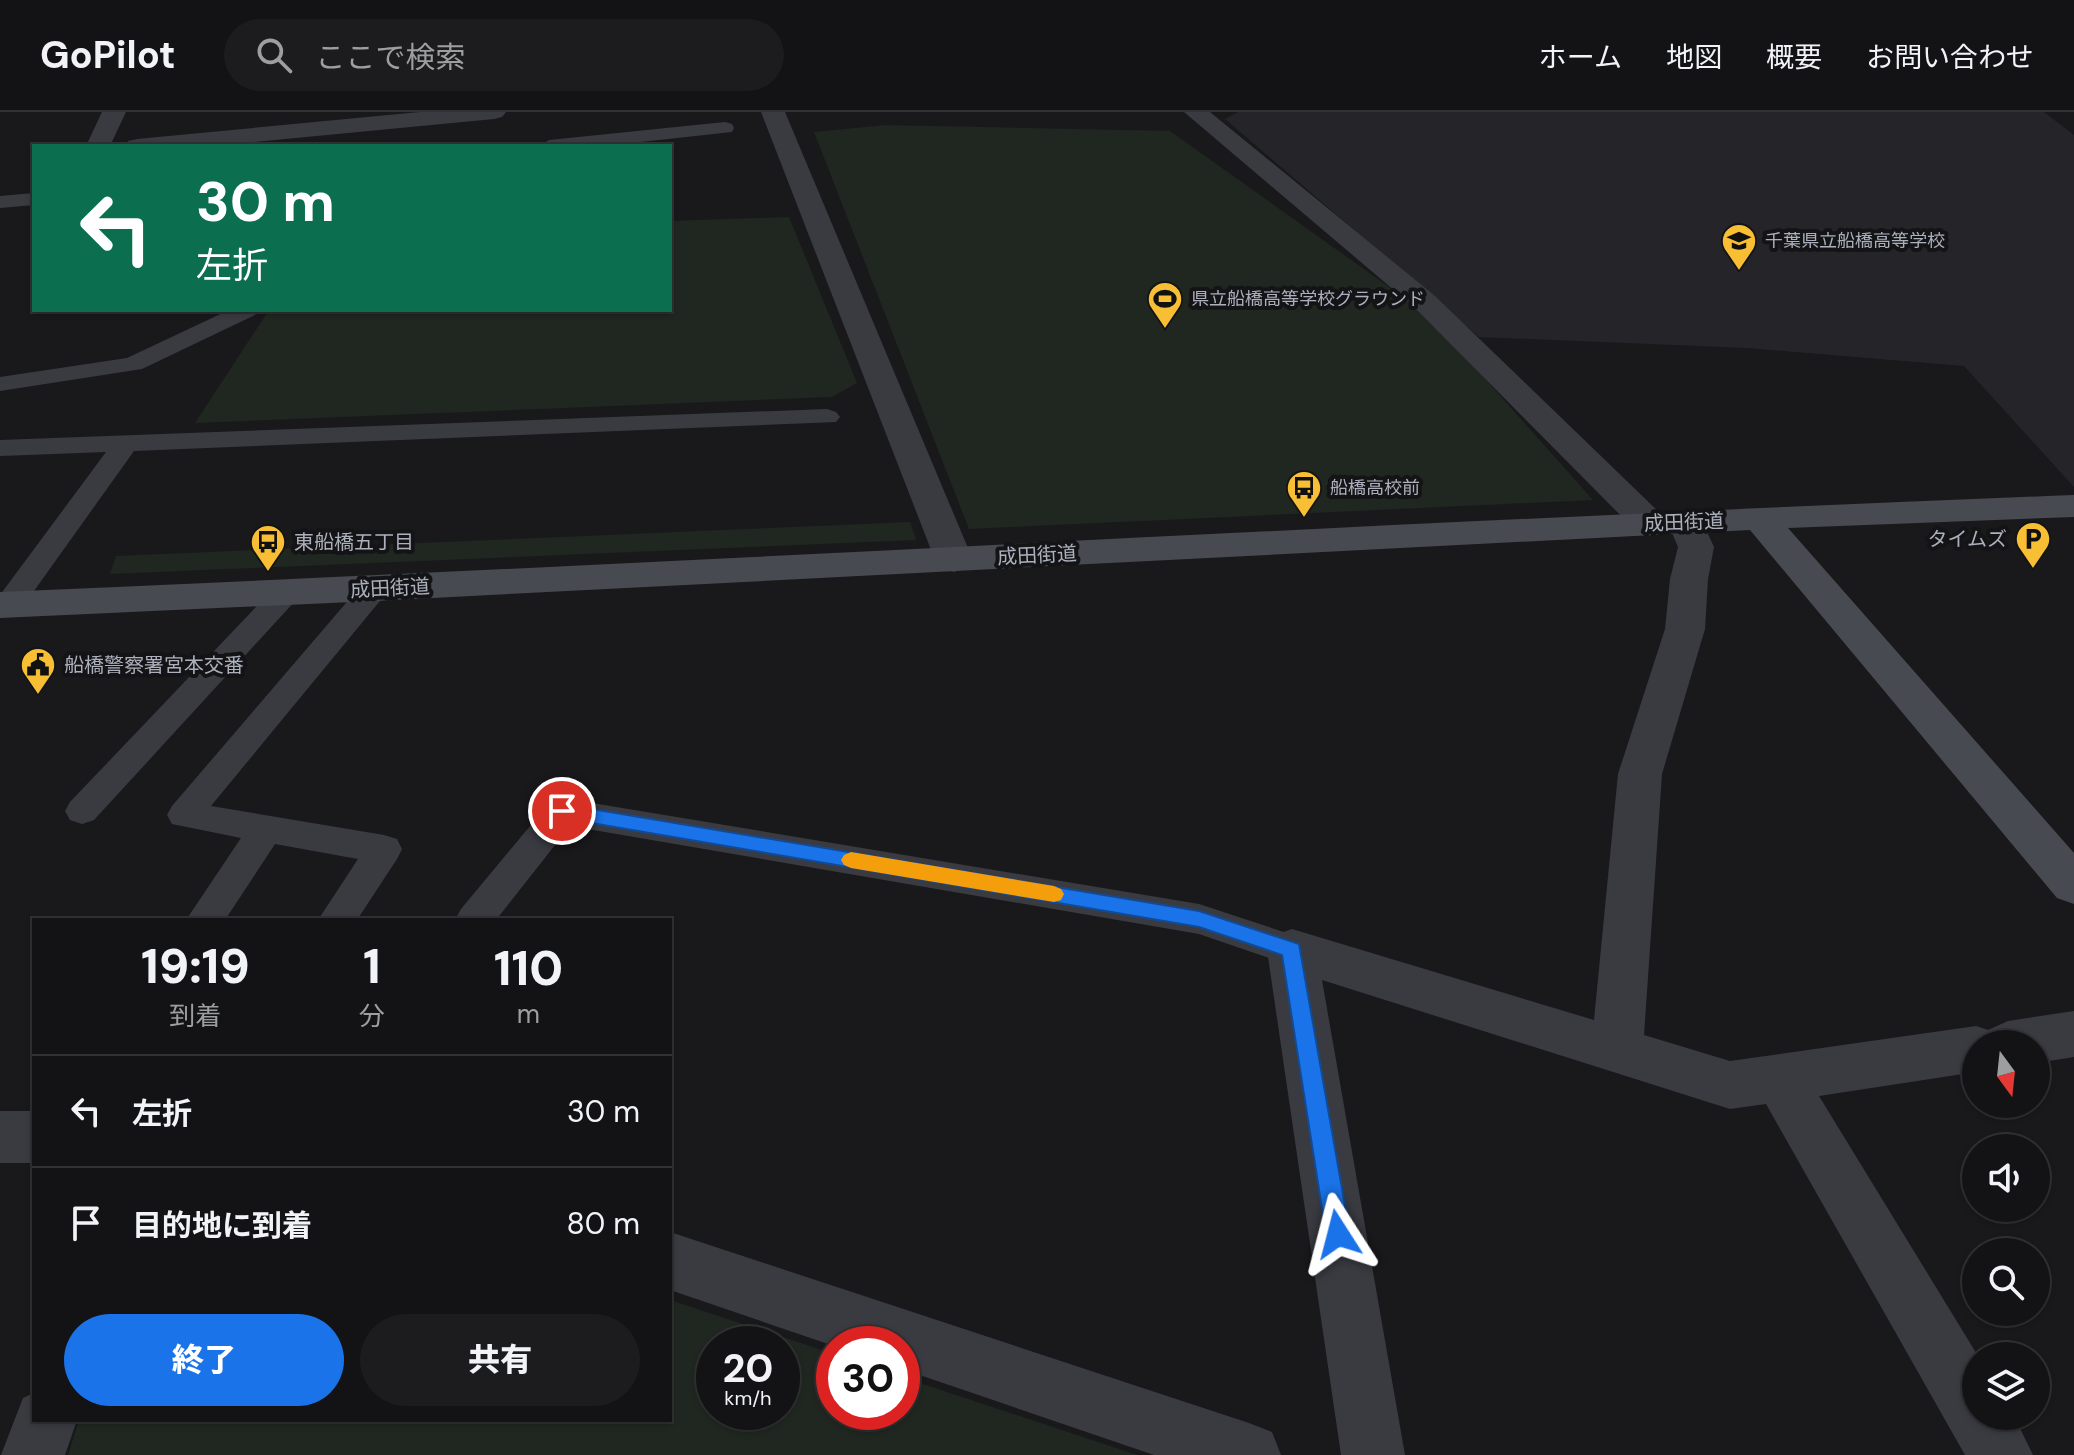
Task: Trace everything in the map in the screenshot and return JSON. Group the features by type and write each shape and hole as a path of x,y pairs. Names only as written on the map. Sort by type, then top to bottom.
{"street":[{"path":"99,144 114,112"},
{"path":"158,144 494,112"},
{"path":"773,112 954,560"},
{"path":"1207,115 1425,302 1696,547 1689,579 1685,629 1640,774 1617,1049"},
{"name":"成田街道","path":"3,608 1667,522 2074,506"},
{"path":"1759,518 2074,885"},
{"path":"1373,1455 1292,950 1730,1085 1962,1051"},
{"path":"2050,1038 2074,1034"},
{"path":"1780,1079 1962,1388"},
{"path":"0,1137 32,1137"},
{"path":"672,1262 1249,1455"},
{"path":"33,1455 44,1422"},
{"path":"1986,1430 2001,1455"}],"lane":[{"path":"569,144 725,128"},
{"path":"0,202 32,199"},
{"path":"0,384 133,364 243,312"},
{"path":"0,448 827,417"},
{"path":"3,608 126,443"},
{"path":"338,918 384,849 184,815 374,589"},
{"path":"82,811 286,593"},
{"path":"476,918 562,811 1199,919 1292,950"},
{"path":"206,918 267,828"}],"shaded area":[{"name":"千葉県立船橋高等学校","path":"1238,112 2044,112 2074,135 2074,487 1964,366 1747,348 1479,337 1225,119"},
{"name":"県立船橋高等学校グラウンド","path":"886,125 1170,131 1413,304 1464,355 1593,500 969,529 814,132"},
{"path":"789,217 857,383 832,397 195,423 268,312 672,312 672,221"},
{"path":"910,522 916,540 110,574 116,556"},
{"path":"672,1301 749,1326 696,1326 696,1430 800,1430 800,1343 816,1348 816,1430 920,1430 920,1383 1137,1455 68,1455 78,1422 672,1422"}],"slow traffic":[{"path":"851,860 1054,894"}],"place":[{"name":"千葉県立船橋高等学校","path":"1739,272"},
{"name":"県立船橋高等学校グラウンド","path":"1165,330"},
{"name":"船橋高校前","path":"1304,519"},
{"name":"タイムズ","path":"2033,570"},
{"name":"東船橋五丁目","path":"268,573"},
{"name":"船橋警察署宮本交番","path":"38,696"}],"route":[{"path":"562,811 1199,919 1292,950 1338,1234"}]}
